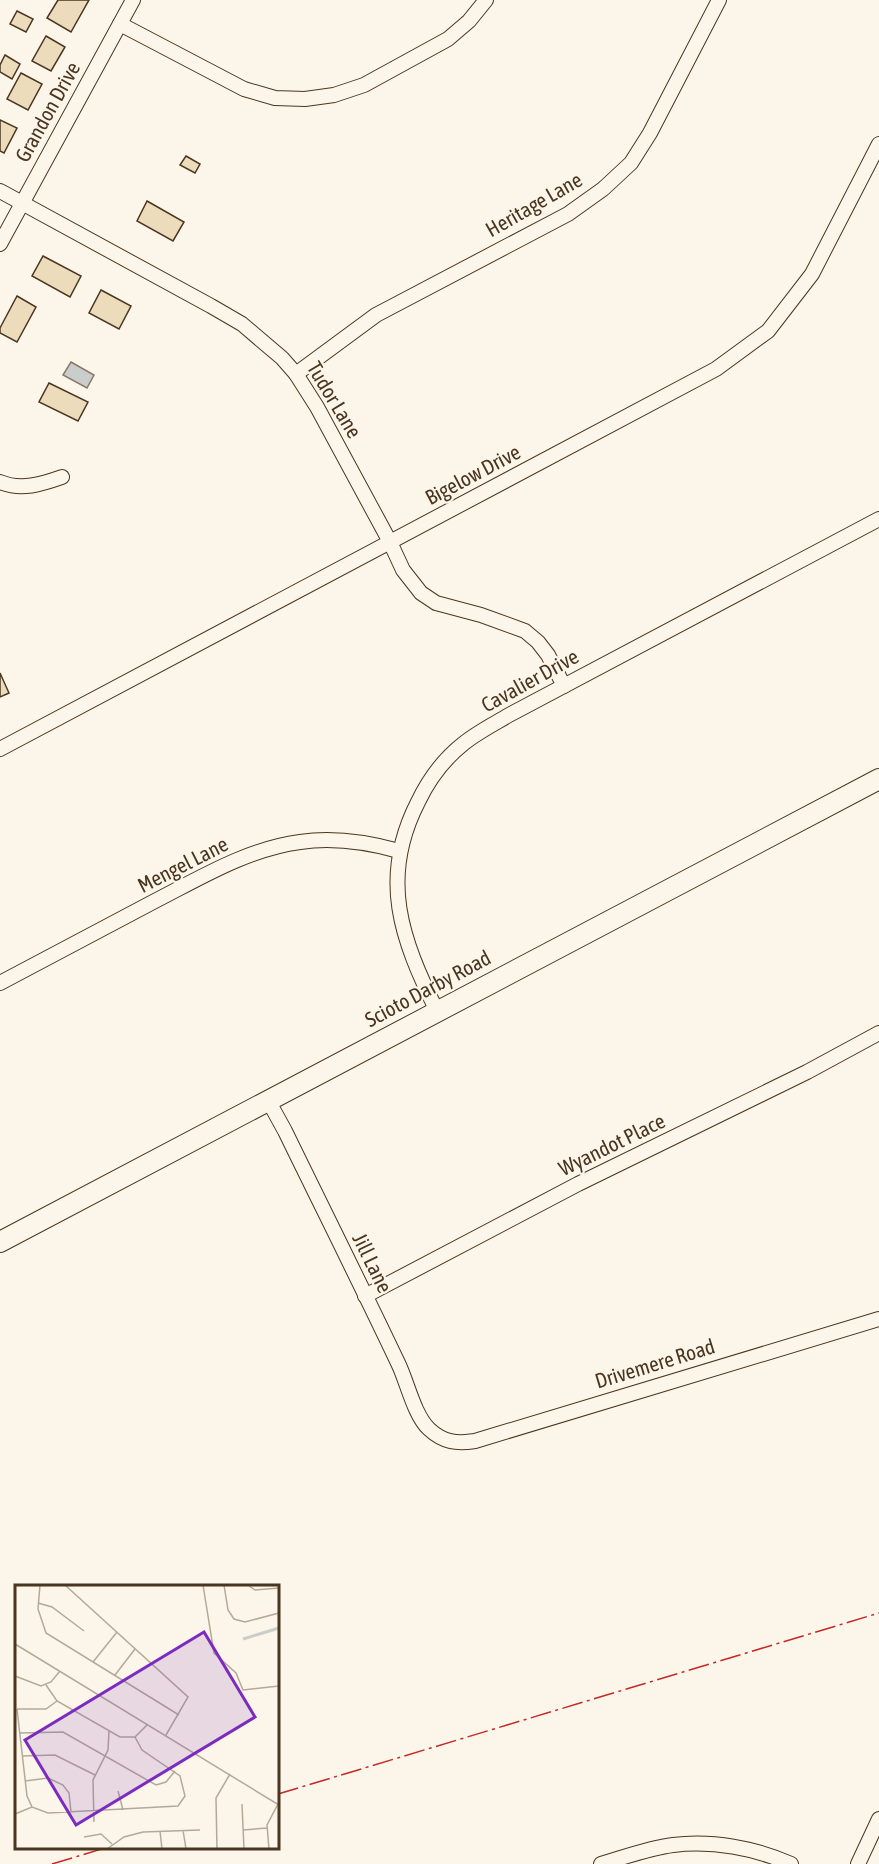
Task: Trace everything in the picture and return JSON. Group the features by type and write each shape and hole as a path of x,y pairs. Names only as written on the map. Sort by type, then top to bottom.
{"main road":[{"name":"Scioto Darby Road","path":"0,1242 879,779"}],"street":[{"name":"Grandon Drive","path":"0,244 133,0"},
{"path":"120,24 244,89 275,98 305,99 334,95 375,79 448,39 469,21 486,0"},
{"name":"Heritage Lane","path":"296,374 376,315 568,214 603,189 630,162 650,134 719,0"},
{"name":"Bigelow Drive","path":"0,749 717,369 768,331 812,274 879,144"},
{"name":"Tudor Lane","path":"0,191 242,324 282,358 296,374 317,407 403,570 421,593 436,603 481,615 525,631 548,655 564,686"},
{"path":"0,482 14,486 38,485 62,477"},
{"name":"Cavalier Drive","path":"437,1011 420,977 398,906 396,883 399,851 410,817 424,788 446,760 463,744 509,715 879,519"},
{"name":"Mengel Lane","path":"0,983 207,874 267,849 300,842 327,840 354,842 399,851"},
{"name":"Wyandot Place","path":"365,1296 578,1184 807,1072 879,1034"},
{"name":"Jill Lane","path":"269,1102 399,1364 427,1427 442,1439"},
{"name":"Drivemere Road","path":"442,1439 458,1444 475,1440 879,1319"},
{"path":"858,1864 879,1819"},
{"path":"601,1864 673,1845 709,1844 776,1857 791,1864"}],"shaded area":[{"path":"71,362 94,375 87,388 63,375"}],"building":[{"path":"58,0 89,0 71,32 47,18"},
{"path":"17,11 33,19 26,32 10,24"},
{"path":"46,36 65,47 51,71 32,61"},
{"path":"5,55 20,64 12,79 0,72 0,65"},
{"path":"21,73 42,84 28,110 7,99"},
{"path":"0,120 17,128 4,153 0,151"},
{"path":"186,156 200,164 195,173 180,165"},
{"path":"147,201 184,222 173,241 137,221"},
{"path":"43,256 81,276 70,297 32,276"},
{"path":"101,290 131,306 119,329 89,313"},
{"path":"17,296 36,307 17,342 0,333 0,328"},
{"path":"49,383 88,402 78,421 39,402"},
{"path":"0,673 9,693 0,697"}],"power":[{"path":"279,1794 879,1613"},
{"path":"52,1864 102,1849"}]}
